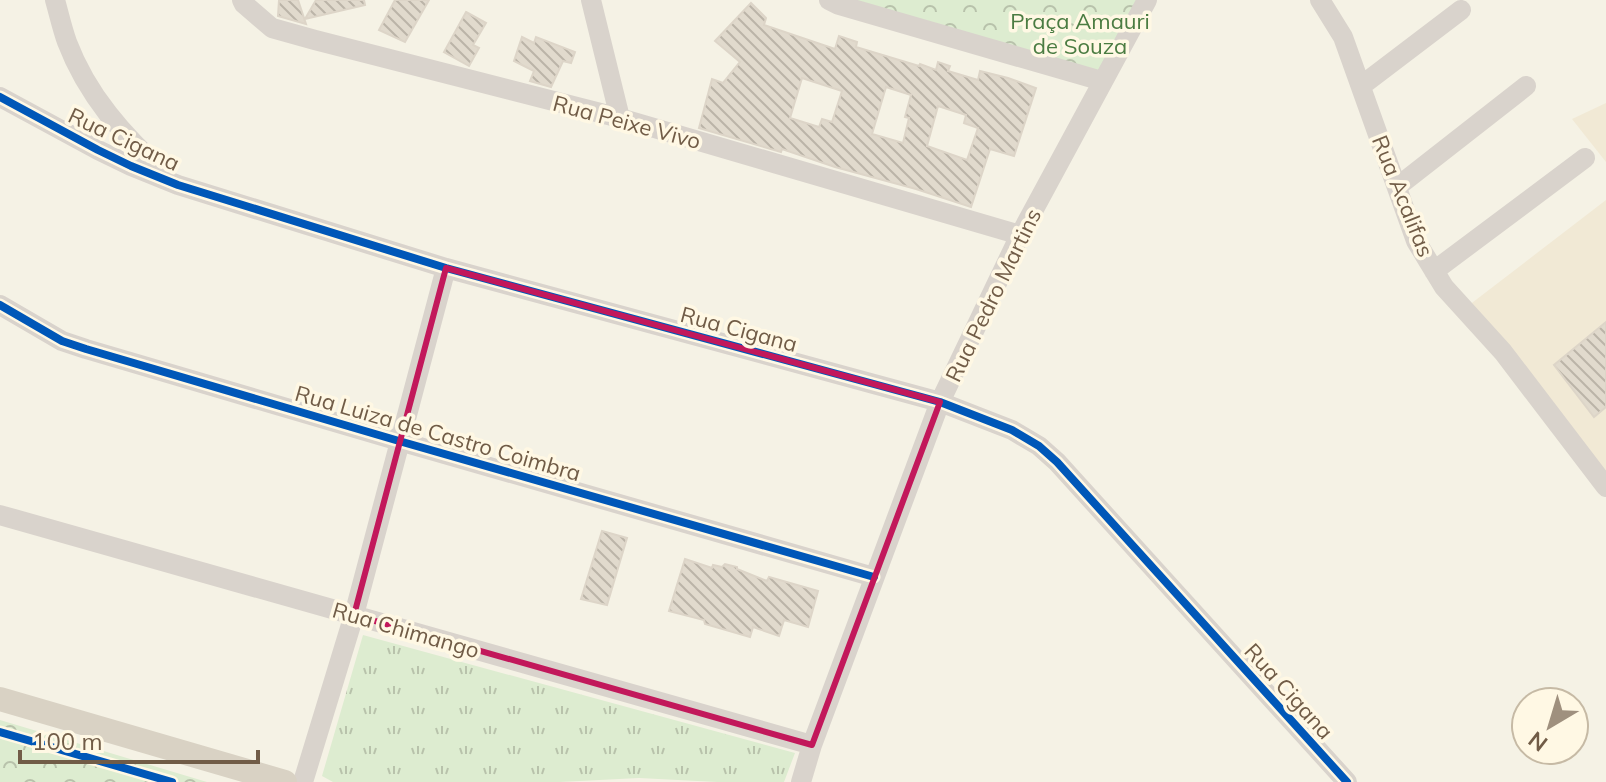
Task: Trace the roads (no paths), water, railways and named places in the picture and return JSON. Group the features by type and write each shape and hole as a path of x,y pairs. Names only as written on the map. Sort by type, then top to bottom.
{"main road":[{"path":"0,699 285,782"}],"street":[{"name":"Rua Cigana","path":"55,0 66,41 82,75 106,113 178,185"},
{"name":"Rua Peixe Vivo","path":"242,0 272,28 620,118 1020,235"},
{"path":"591,0 620,118"},
{"path":"829,0 1102,81"},
{"name":"Rua Pedro Martins","path":"801,782 940,402 1020,235 1147,0"},
{"name":"Rua Acalifas","path":"1326,2 1343,37 1416,241 1444,287 1503,352 1606,487"},
{"path":"1361,86 1461,10"},
{"path":"1397,187 1526,86"},
{"name":"Rua Cigana","path":"0,97 98,150 178,185 446,268 940,402 1012,430 1039,446 1057,462 1347,782"},
{"path":"1434,271 1585,158"},
{"path":"303,782 354,615 446,268"},
{"name":"Rua Luiza de Castro Coimbra","path":"0,305 62,341 86,349 874,577"},
{"name":"Rua Chimango","path":"0,515 812,745"}],"park label":[{"name":"Praça Amauri de Souza","path":"1080,34"}]}
